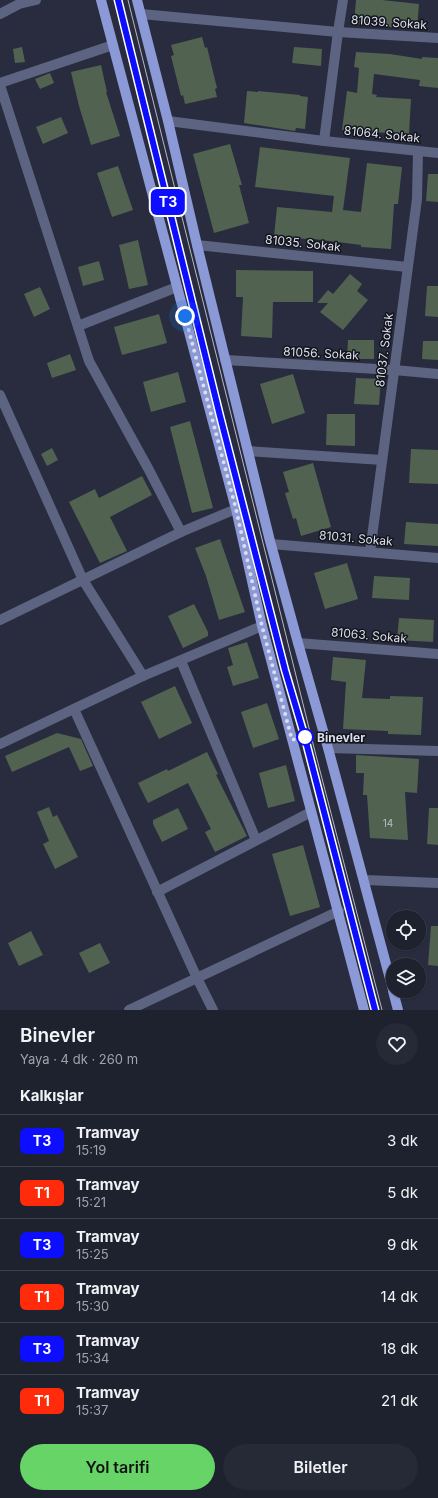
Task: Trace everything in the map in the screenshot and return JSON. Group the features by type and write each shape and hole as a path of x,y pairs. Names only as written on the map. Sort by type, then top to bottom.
{"main road":[{"path":"101,0 236,509 262,626 311,812 339,911 364,1010"},
{"path":"137,0 271,544 365,880 386,963"},
{"path":"395,998 398,1010"}],"street":[{"path":"0,14 18,2 36,0"},
{"path":"324,141 343,0"},
{"name":"81039. Sokak","path":"141,14 338,32 438,38"},
{"path":"113,45 0,84 89,360 181,532"},
{"name":"81064. Sokak","path":"168,121 324,141 438,153"},
{"name":"81037. Sokak","path":"370,552 417,199 418,151"},
{"name":"81035. Sokak","path":"197,245 407,267"},
{"path":"78,326 177,287"},
{"name":"81056. Sokak","path":"226,360 438,374"},
{"path":"0,395 83,580 143,676"},
{"path":"248,451 382,460"},
{"path":"0,620 181,532 236,509"},
{"name":"81031. Sokak","path":"271,544 438,558"},
{"path":"0,744 143,676 182,661 262,626"},
{"name":"81063. Sokak","path":"298,642 438,654"},
{"path":"182,661 256,840"},
{"path":"74,709 157,892 213,1010"},
{"path":"328,748 438,751"},
{"path":"157,892 311,812"},
{"path":"365,880 438,883"},
{"path":"129,1010 339,911"}],"building":[{"path":"356,0 382,0 419,4 417,29 354,24"},
{"path":"202,37 205,48 207,47 217,88 215,89 217,97 185,104 183,95 181,96 171,56 174,55 171,45"},
{"path":"22,47 25,62 15,63 13,49"},
{"path":"294,47 322,49 321,66 292,63"},
{"path":"356,52 390,54 422,59 422,57 438,58 438,88 419,86 420,80 374,74 372,94 377,95 376,97 411,99 409,134 372,133 342,130 347,91 357,93 359,68 354,67"},
{"path":"101,65 106,92 120,136 91,145 79,106 71,72"},
{"path":"50,73 54,83 40,89 35,79"},
{"path":"247,91 300,95 308,97 305,129 296,128 295,131 244,123"},
{"path":"61,117 68,133 43,144 36,127"},
{"path":"230,144 242,185 239,185 249,223 214,233 193,154"},
{"path":"260,147 350,158 343,210 361,212 367,163 402,167 398,204 394,204 391,249 361,247 361,245 306,238 274,236 277,207 332,212 334,196 255,187"},
{"path":"118,166 133,210 112,217 97,173"},
{"path":"428,174 438,174 438,202 426,201"},
{"path":"138,240 148,285 129,289 119,245"},
{"path":"99,261 104,280 83,286 78,267"},
{"path":"236,270 313,271 313,302 273,302 272,338 241,336 243,297 236,297"},
{"path":"350,274 362,284 357,291 368,300 343,330 320,312 328,303 317,303 328,290 333,294"},
{"path":"427,286 438,286 438,317 425,316"},
{"path":"40,287 50,309 34,317 24,294"},
{"path":"159,314 167,343 122,355 114,327"},
{"path":"348,340 374,340 374,359 347,359"},
{"path":"423,341 438,341 438,360 422,359"},
{"path":"70,354 76,370 52,378 47,363"},
{"path":"178,372 186,402 151,412 143,382"},
{"path":"293,374 305,413 272,424 260,384"},
{"path":"356,378 381,379 379,405 354,404"},
{"path":"327,414 355,414 355,446 326,445"},
{"path":"190,421 213,508 192,513 170,427"},
{"path":"52,448 58,460 47,466 41,454"},
{"path":"411,449 438,450 438,484 409,483"},
{"path":"313,463 331,527 301,536 296,518 293,519 285,493 289,492 283,472"},
{"path":"142,476 152,495 110,517 127,551 100,563 69,502 95,489 99,498"},
{"path":"406,522 438,524 438,546 404,544"},
{"path":"220,539 245,612 219,620 206,576 195,548"},
{"path":"347,563 358,599 325,609 314,573"},
{"path":"374,576 410,578 409,600 372,598"},
{"path":"194,604 208,632 208,636 183,648 168,616"},
{"path":"399,618 434,620 433,642 397,640"},
{"path":"247,642 259,678 233,686 227,667 233,665 228,648"},
{"path":"333,657 366,660 362,698 390,699 390,696 423,697 421,735 388,734 388,731 343,729 346,682 331,680"},
{"path":"175,686 192,723 159,739 141,702"},
{"path":"267,703 279,739 253,748 241,712"},
{"path":"57,733 81,739 93,766 80,771 69,747 12,772 5,756"},
{"path":"207,752 218,774 216,775 247,836 215,852 205,832 211,829 188,783 148,803 138,783 167,769 168,771"},
{"path":"356,755 419,759 417,793 405,792 408,840 370,838 367,795 363,795 364,773 356,773"},
{"path":"286,765 295,801 268,808 259,773"},
{"path":"49,807 53,817 57,815 78,857 55,869 43,844 49,841 37,812"},
{"path":"178,808 188,829 162,842 153,824 153,820"},
{"path":"429,808 438,808 438,845 427,844"},
{"path":"303,845 320,907 290,916 272,854"},
{"path":"431,926 438,926 438,966 428,965"},
{"path":"31,931 43,955 19,966 8,943"},
{"path":"100,943 110,963 89,973 79,953"}],"tram line":[{"path":"118,0 216,402 375,1010"},
{"name":"T3","path":"118,0 220,416 285,670 305,738 375,1010"},
{"path":"128,0 311,736 382,1010"}],"place":[{"name":"Binevler","path":"305,737"}],"route":[{"path":"185,316 236,509 262,626 292,740 305,737"}]}
